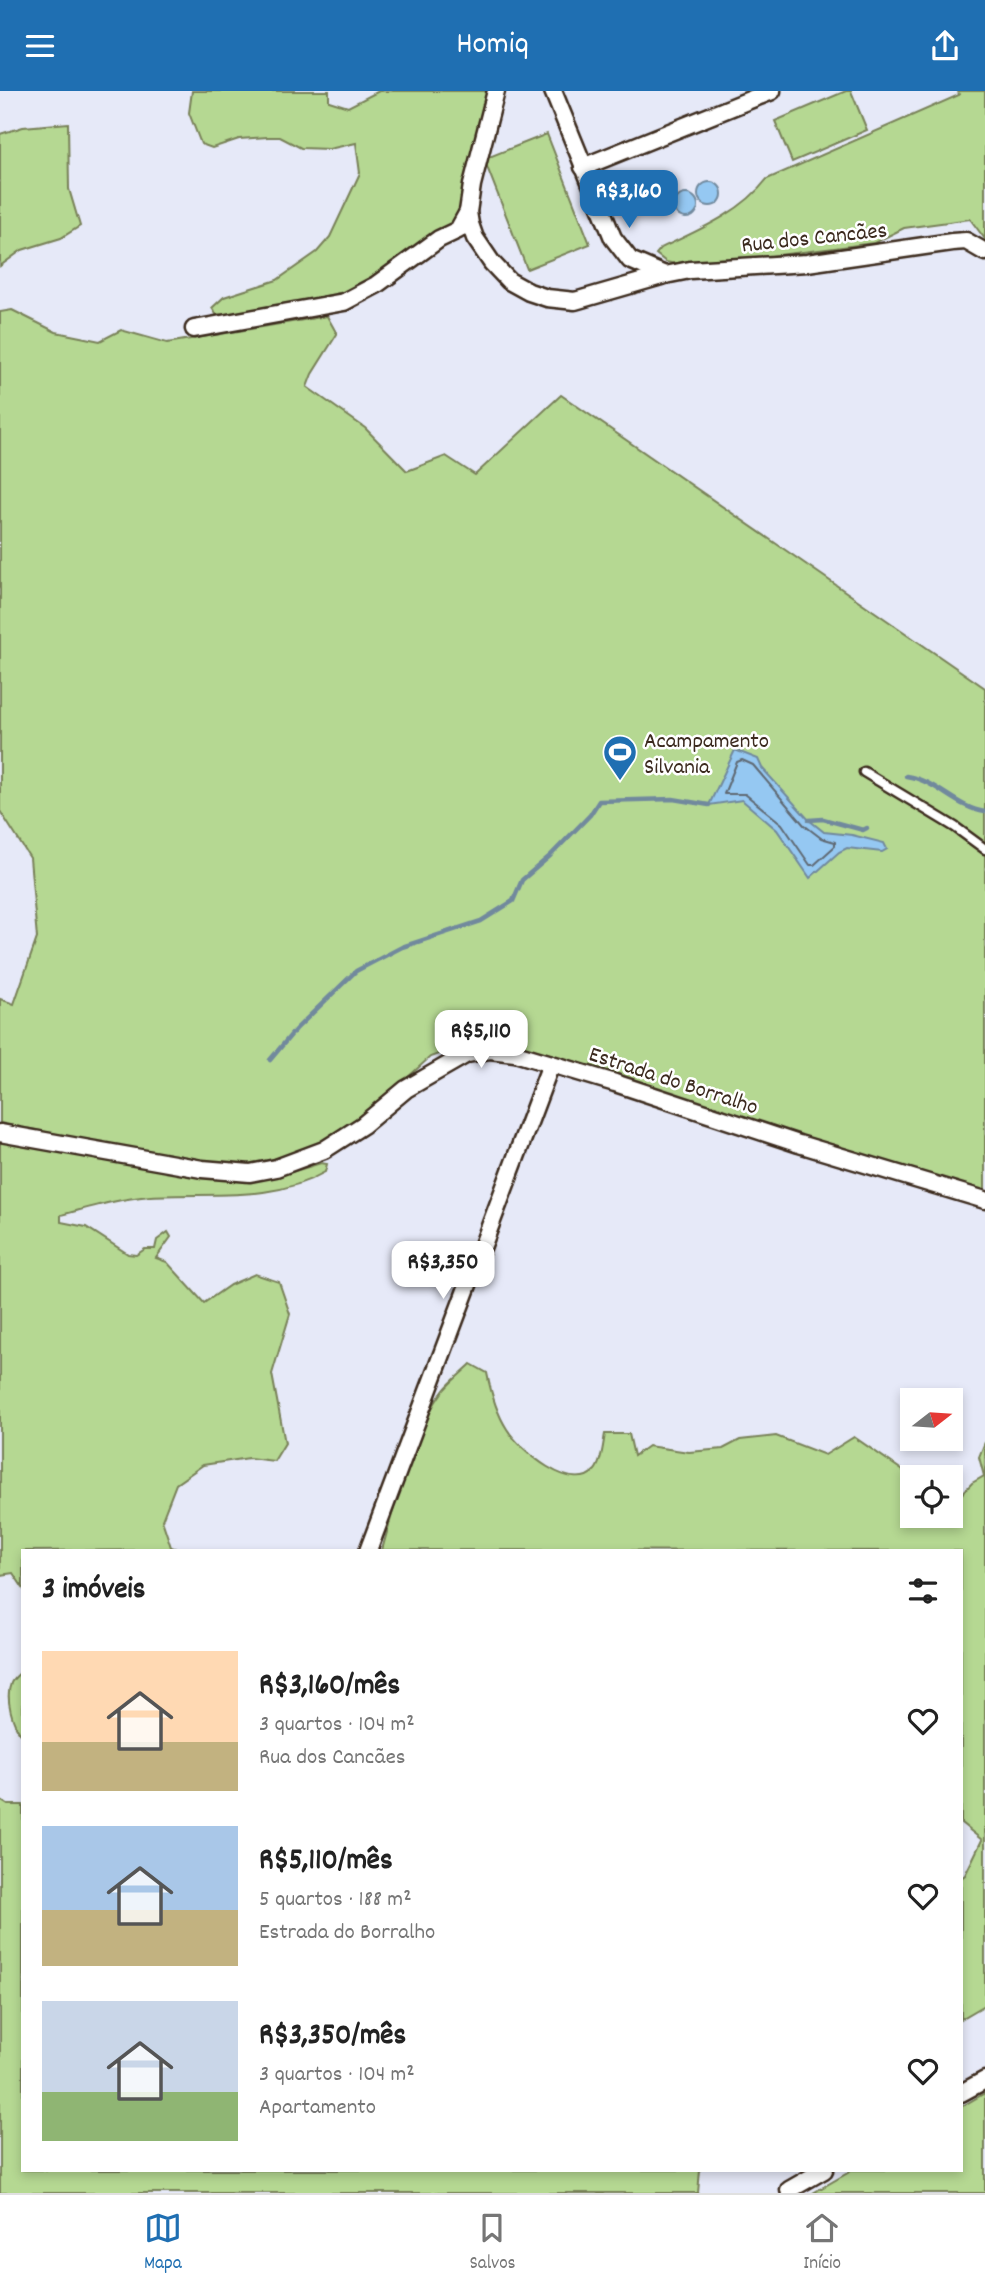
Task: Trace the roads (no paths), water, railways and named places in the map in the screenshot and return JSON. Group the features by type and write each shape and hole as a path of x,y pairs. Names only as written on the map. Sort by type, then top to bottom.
{"street":[{"name":"Rua dos Cancães","path":"496,91 472,185 468,212 475,238 492,263 509,281 547,298 575,301 665,275 709,268 830,260 953,242 966,241 985,252"},
{"path":"553,91 613,239 621,251 639,265 665,275"},
{"path":"583,167 739,97 772,91"},
{"path":"194,329 344,302 376,285 439,239 458,230 468,212"},
{"name":"Estrada do Borralho","path":"0,1133 202,1170 250,1173 276,1168 324,1150 363,1125 406,1089 467,1054 490,1050 515,1053 985,1200"},
{"path":"369,1549 551,1064"},
{"path":"963,2093 985,2080"},
{"path":"789,2190 820,2172"}],"lane":[{"path":"864,772 955,827 985,849"}],"water":[{"path":"710,182 718,186 722,194 718,202 710,206 702,202 698,194 702,186"},
{"path":"686,194 694,198 698,206 694,214 686,218 678,214 674,206 678,198"},
{"path":"735,750 758,759 762,768 809,820 824,832 884,843 887,849 882,852 847,848 810,878 777,830 742,800 709,805"}],"waterway":[{"path":"906,776 927,783 965,805 985,812"},
{"path":"270,1060 296,1029 356,971 402,947 481,921 513,901 522,880 590,815 599,801 673,799 709,805"},
{"path":"809,820 823,819 863,830 867,828"}],"place":[{"name":"Acampamento Silvania","path":"620,782"}]}
